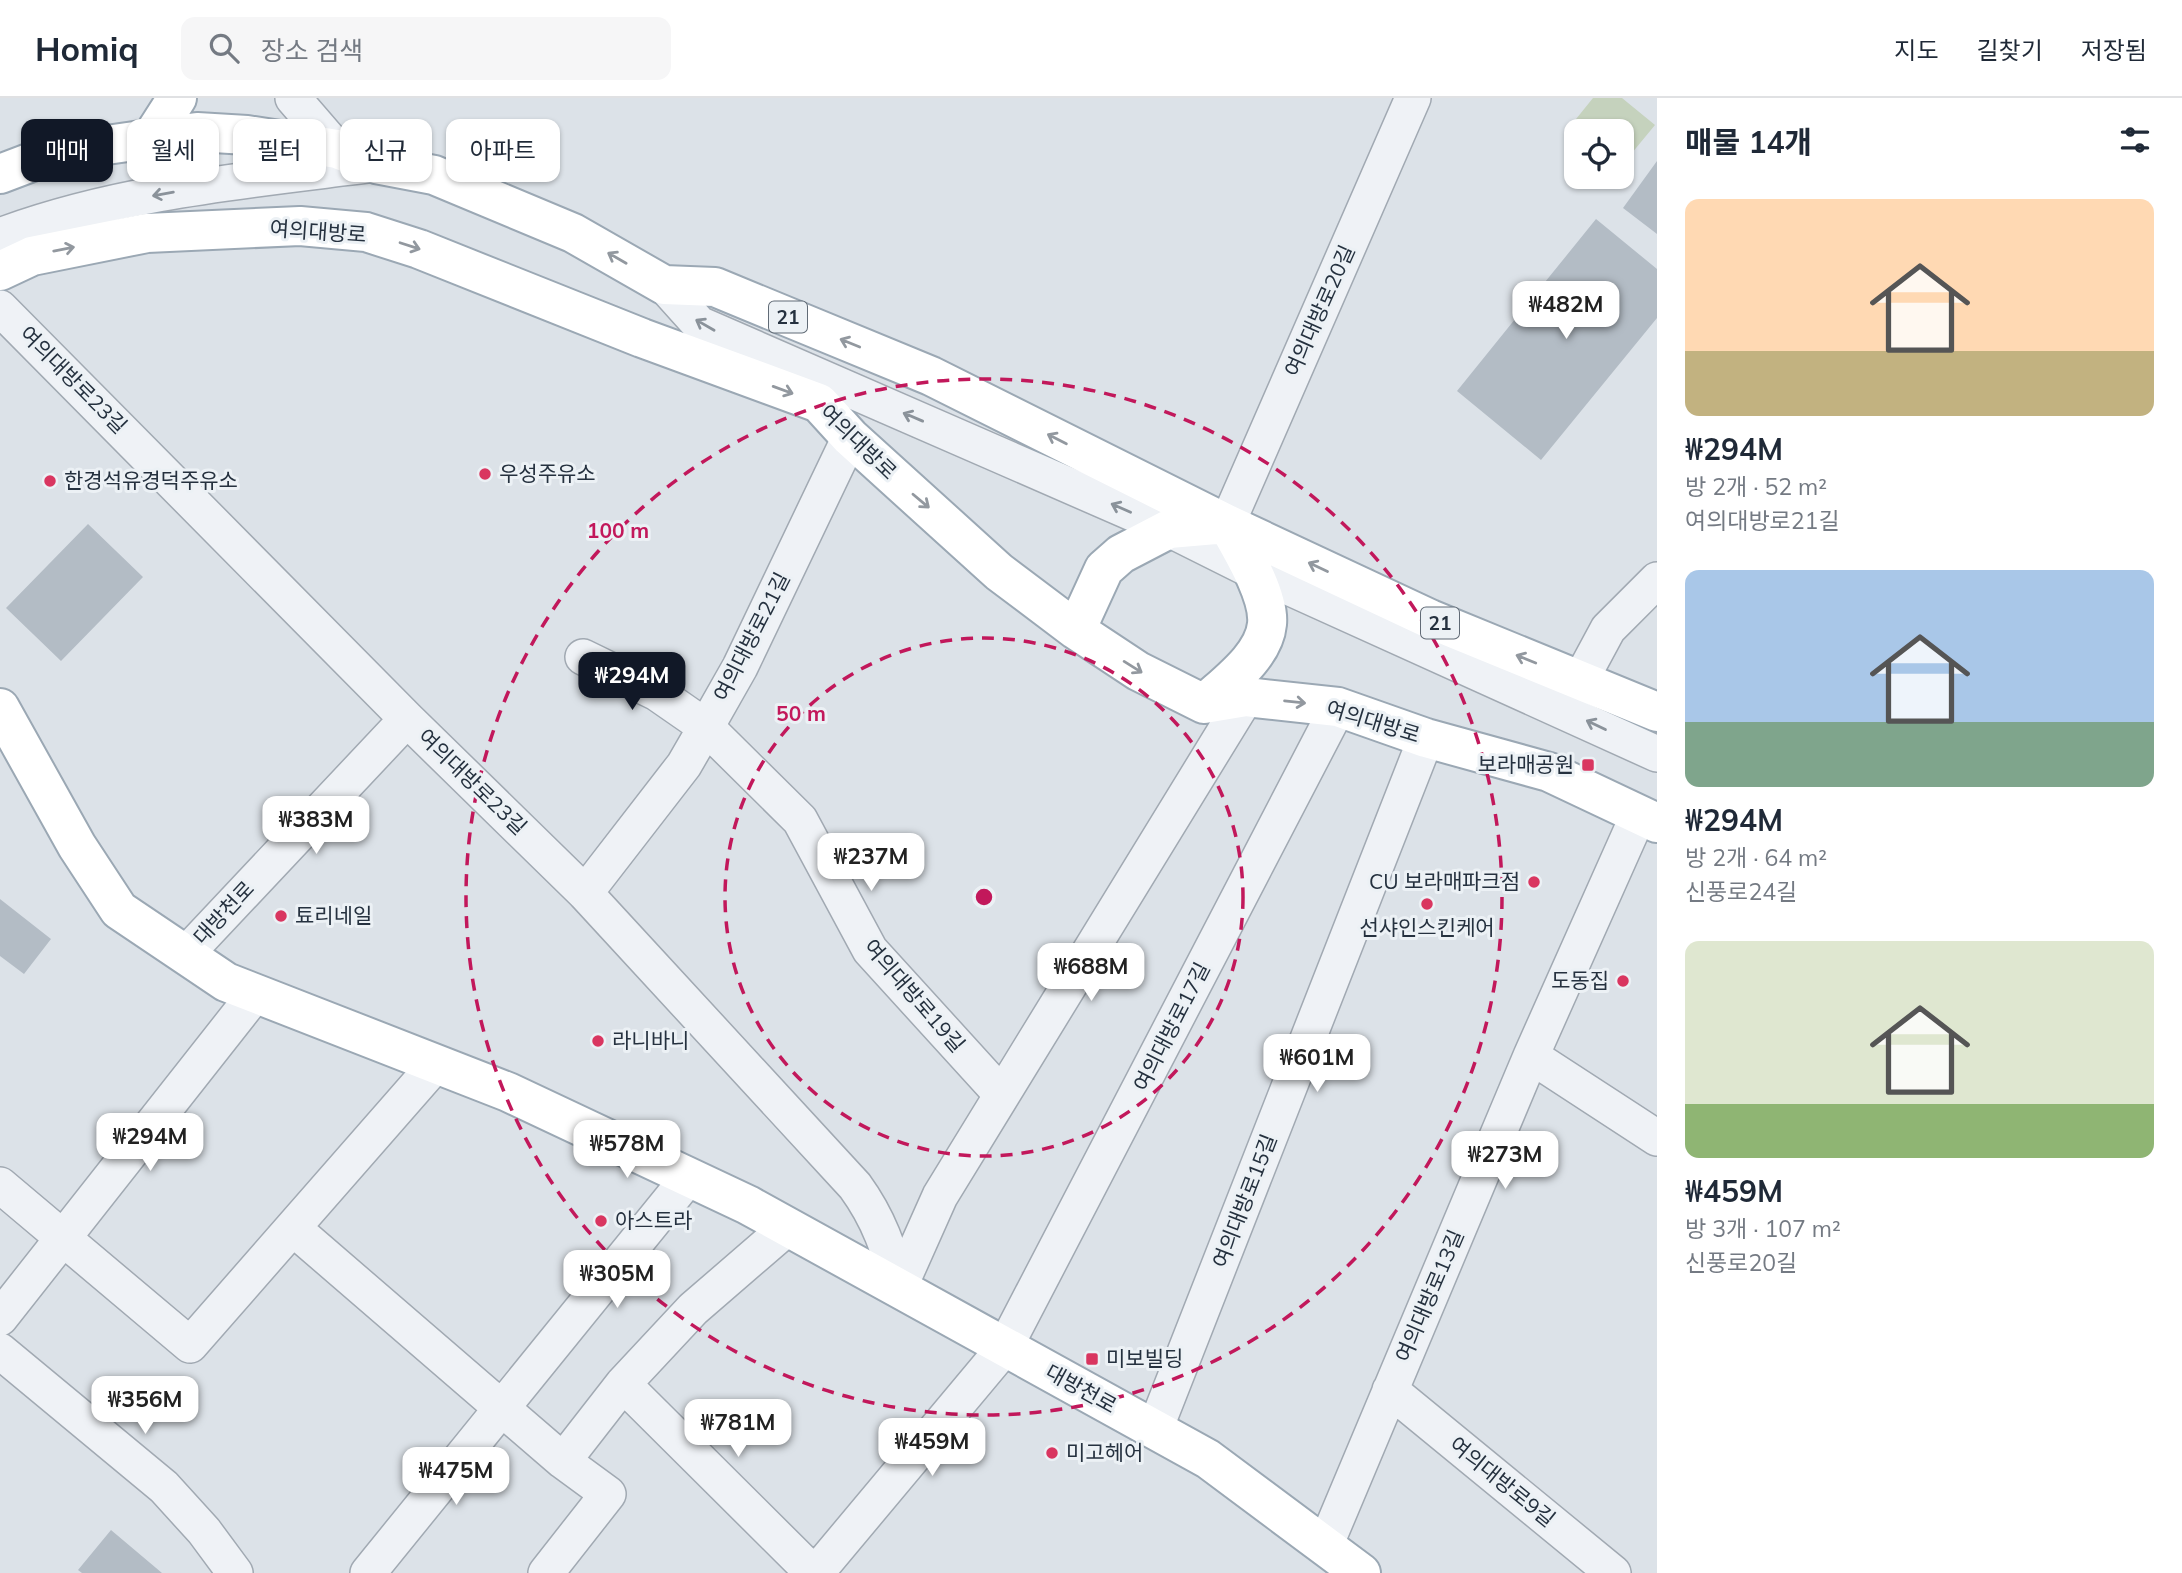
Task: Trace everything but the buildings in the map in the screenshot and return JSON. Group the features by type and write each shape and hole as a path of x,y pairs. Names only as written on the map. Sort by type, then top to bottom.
{"main road":[{"path":"163,119 177,98"},
{"name":"21","path":"219,133 247,135 340,150"},
{"name":"21","path":"0,174 58,152 127,143"},
{"name":"21","path":"432,175 573,233 664,285 715,287 931,376 1227,524 1430,619 1657,712"},
{"name":"여의대방로","path":"0,271 32,256 147,233 300,226 366,232 432,254 642,338 819,403 850,437 999,572 1076,630 1138,671 1204,704 1245,697 1338,707 1426,738 1549,772 1647,819"},
{"path":"1076,630 1104,569 1121,554 1157,537 1227,524 1257,582 1267,624 1260,643 1241,670 1204,704"},
{"name":"대방천로","path":"0,708 76,846 119,910 226,982 508,1092 788,1227 1208,1459 1361,1573"}],"street":[{"path":"293,98 337,149"},
{"name":"여의대방로20길","path":"1227,524 1413,98"},
{"path":"0,236 122,201 340,169"},
{"path":"664,285 699,324 1257,582 1657,754"},
{"name":"여의대방로23길","path":"0,308 407,719 585,893 855,1186 875,1213 888,1242 899,1288"},
{"path":"819,403 1157,537"},
{"name":"여의대방로21길","path":"585,893 684,765 740,667 850,437"},
{"path":"1580,681 1608,629 1657,580"},
{"path":"1257,582 1497,706 1657,778"},
{"name":"여의대방로19길","path":"583,657 657,693 706,727 800,820 870,950 1002,1095"},
{"path":"899,1288 940,1196 1245,697"},
{"name":"여의대방로17길","path":"814,1573 1005,1347 1338,707"},
{"name":"대방천로","path":"185,955 407,719"},
{"name":"여의대방로15길","path":"1155,1429 1426,738"},
{"name":"여의대방로13길","path":"1325,1546 1531,1056 1647,819"},
{"path":"0,1318 256,993"},
{"path":"1531,1056 1657,1138"},
{"path":"0,1185 190,1345 436,1064"},
{"path":"368,1573 689,1177"},
{"path":"563,1461 623,1384 693,1309 788,1227"},
{"path":"294,1229 563,1461 608,1494 546,1573"},
{"path":"0,1352 164,1487 204,1531 235,1573"},
{"path":"623,1384 814,1573"},
{"name":"여의대방로9길","path":"1390,1390 1613,1573"}],"green space":[{"path":"1593,98 1622,98 1655,125 1634,150 1634,119 1576,119"}],"place":[{"name":"우성주유소","path":"485,474"},
{"name":"한경석유경덕주유소","path":"50,481"},
{"name":"보라매공원","path":"1588,765"},
{"name":"CU 보라매파크점","path":"1534,882"},
{"name":"선샤인스킨케어","path":"1427,904"},
{"name":"툐리네일","path":"281,916"},
{"name":"도동집","path":"1623,981"},
{"name":"라니바니","path":"598,1041"},
{"name":"아스트라","path":"601,1221"},
{"name":"미보빌딩","path":"1092,1359"},
{"name":"미고헤어","path":"1052,1453"}]}
